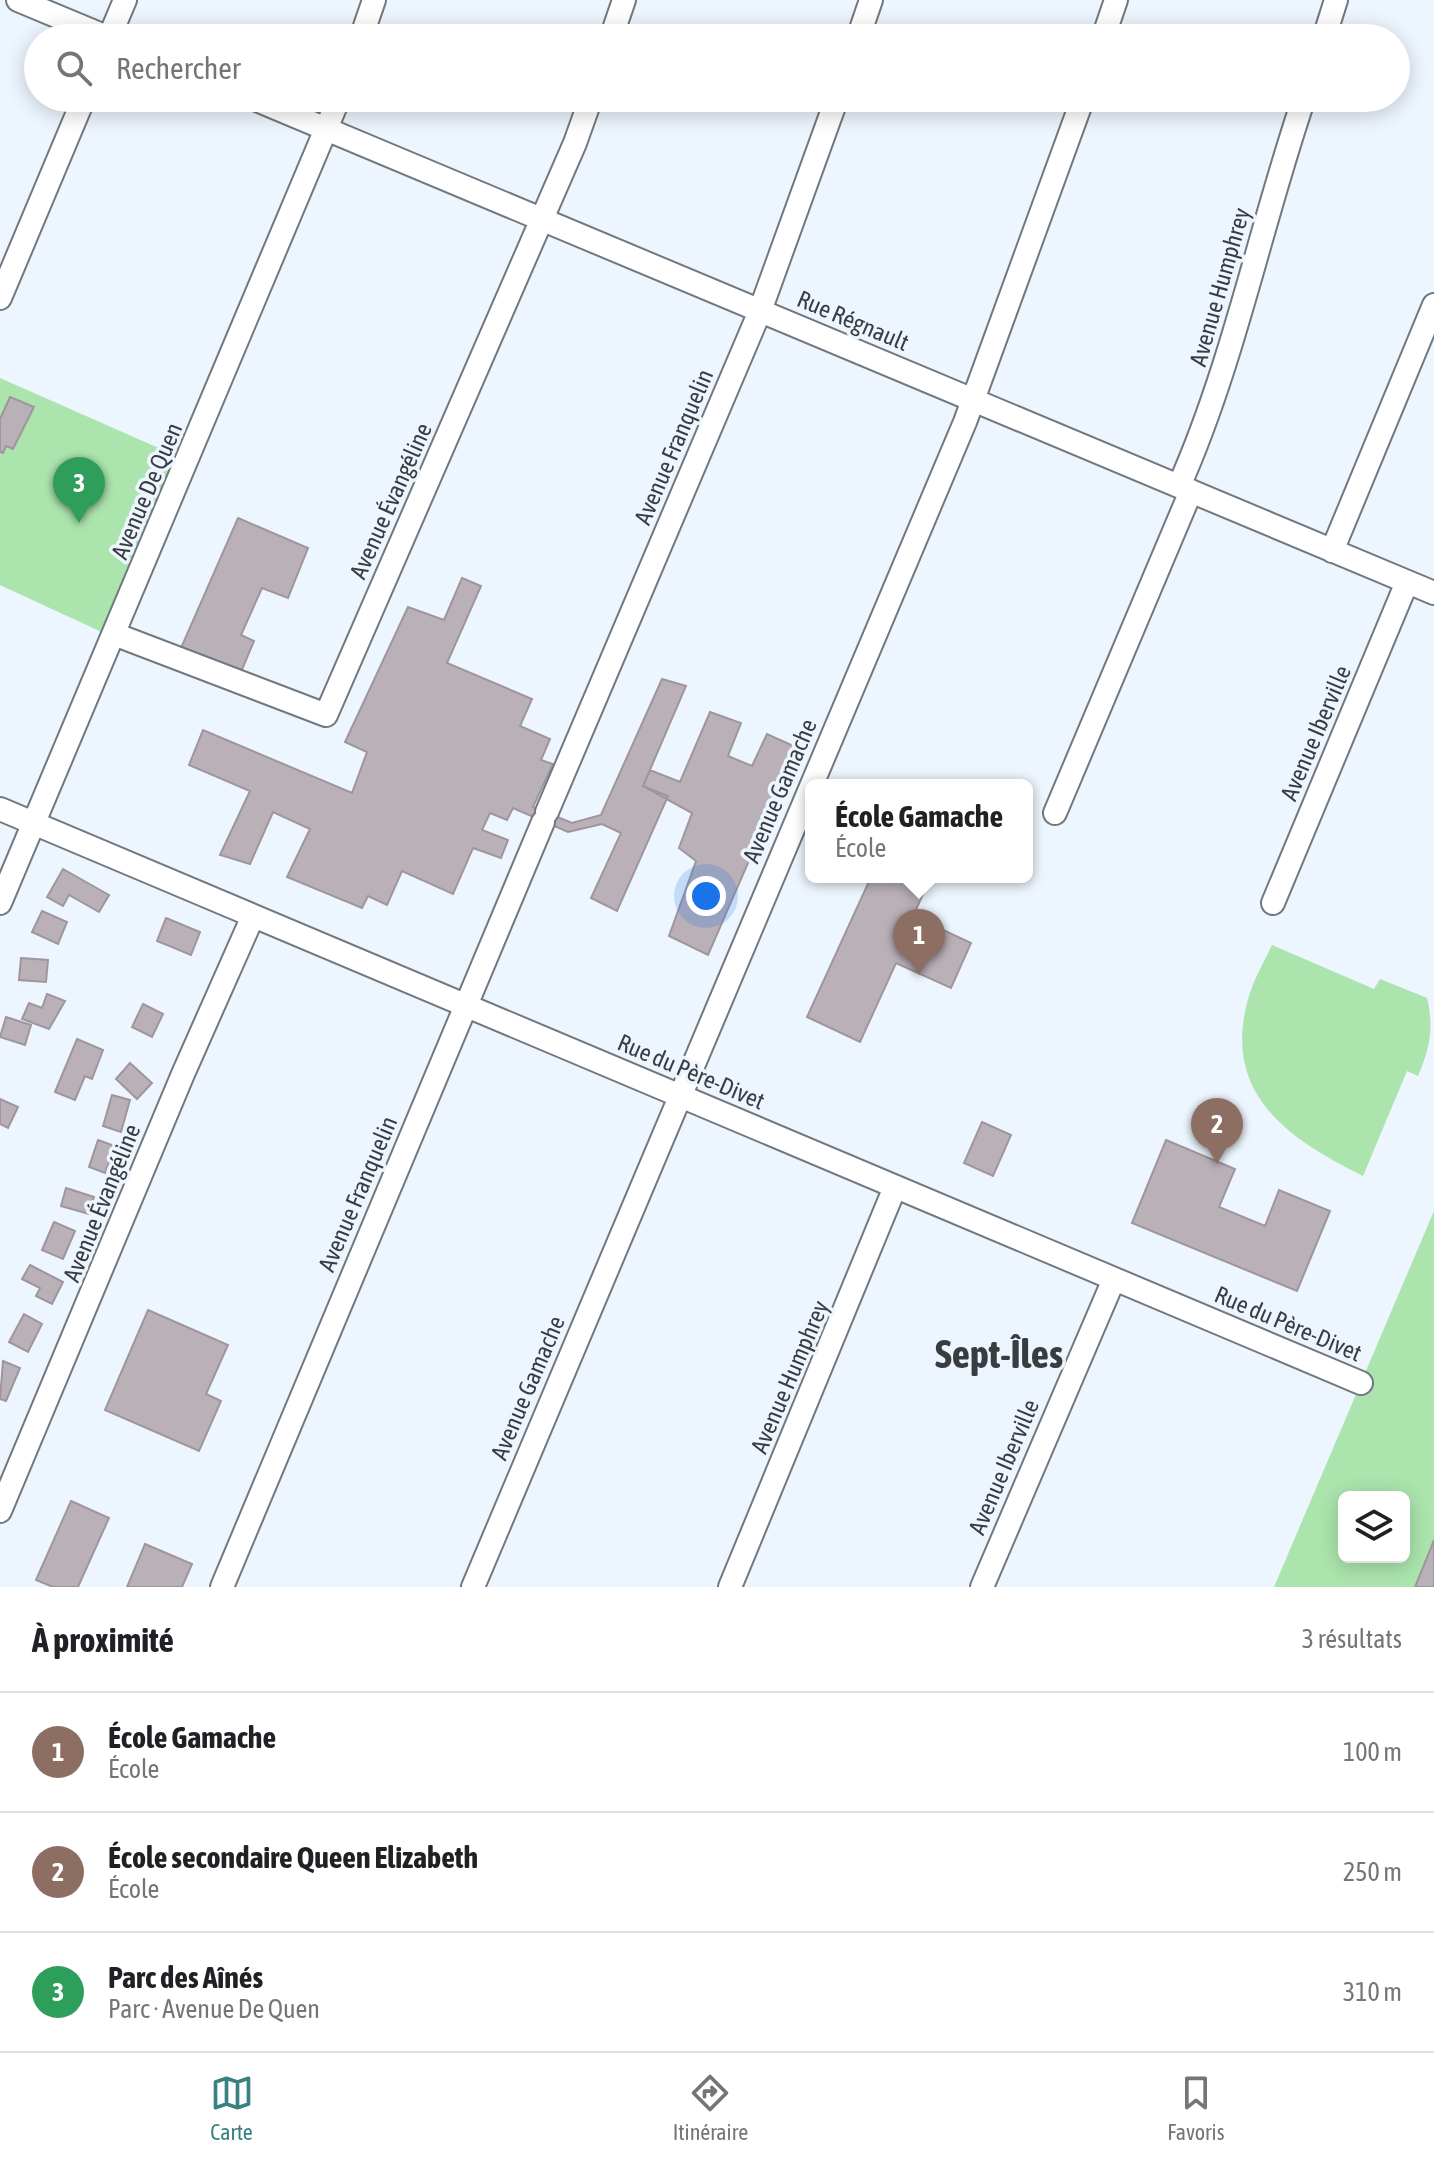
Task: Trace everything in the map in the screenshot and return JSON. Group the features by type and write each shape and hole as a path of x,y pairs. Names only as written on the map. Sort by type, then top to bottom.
{"street":[{"path":"18,0 75,24"},
{"path":"115,24 125,0"},
{"path":"366,24 374,0"},
{"path":"616,24 624,0"},
{"path":"863,24 871,0"},
{"path":"1108,24 1116,0"},
{"path":"1328,24 1336,0"},
{"path":"0,298 78,112"},
{"name":"Rue Régnault","path":"285,112 1434,593"},
{"name":"Avenue De Quen","path":"0,903 334,112"},
{"name":"Avenue Évangéline","path":"114,634 326,715 542,220 585,112"},
{"name":"Avenue Franquelin","path":"222,1587 760,311 832,112"},
{"name":"Avenue Gamache","path":"813,779 973,400 1078,112"},
{"name":"Avenue Humphrey","path":"1055,813 1185,489 1216,397 1261,231 1299,112"},
{"path":"1332,551 1434,305"},
{"name":"Avenue Iberville","path":"1273,903 1407,582"},
{"name":"Avenue Gamache","path":"473,1587 805,797"},
{"name":"Rue du Père-Divet","path":"0,809 1361,1383"},
{"name":"Avenue Évangéline","path":"0,1511 183,1074 253,916"},
{"name":"Avenue Humphrey","path":"730,1587 895,1187"},
{"name":"Avenue Iberville","path":"982,1587 1114,1279"}],"green space":[{"path":"0,378 188,461 106,634 0,585"},
{"path":"1272,945 1374,989 1380,979 1427,998 1430,1028 1422,1066 1418,1076 1407,1071 1363,1176 1309,1146 1286,1128 1267,1108 1253,1086 1244,1060 1242,1030 1251,990"},
{"path":"1434,1211 1434,1587 1274,1587"}],"building":[{"path":"10,397 34,407 13,449 6,446 3,453 0,452 0,419"},
{"path":"238,518 308,548 288,598 262,588 241,635 254,641 241,672 181,648"},
{"path":"462,578 481,586 447,663 532,699 520,726 550,739 541,760 553,764 533,807 572,823 601,815 662,679 686,686 643,786 668,796 617,911 591,898 621,833 602,824 568,832 513,808 507,820 490,813 482,830 508,840 501,858 473,848 453,894 402,871 387,905 368,896 362,908 287,877 310,829 273,812 250,864 220,855 250,791 189,765 203,730 352,793 367,752 345,742 408,607 444,620"},
{"path":"710,712 741,723 728,756 752,766 767,734 798,748 708,955 669,936 696,861 679,848 692,813 643,786 650,770 680,782"},
{"path":"63,869 109,895 99,912 69,895 63,906 47,897"},
{"path":"868,883 928,883 913,916 971,943 951,988 896,963 860,1042 807,1017"},
{"path":"42,911 67,922 58,944 32,932"},
{"path":"166,918 200,932 191,955 157,941"},
{"path":"21,958 48,960 46,982 19,980"},
{"path":"47,994 65,1001 49,1029 22,1019 29,1003 42,1008"},
{"path":"143,1004 163,1014 152,1037 132,1027"},
{"path":"6,1017 31,1025 25,1045 0,1037"},
{"path":"77,1039 103,1050 92,1079 85,1076 75,1100 55,1092"},
{"path":"130,1063 152,1083 137,1099 116,1079"},
{"path":"112,1095 130,1100 121,1132 103,1126"},
{"path":"0,1099 18,1107 8,1128 0,1124"},
{"path":"982,1122 1011,1135 993,1176 964,1163"},
{"path":"98,1140 115,1146 105,1173 89,1167"},
{"path":"1166,1140 1235,1169 1219,1207 1265,1226 1279,1190 1330,1211 1297,1291 1132,1223"},
{"path":"66,1188 94,1197 89,1214 61,1206"},
{"path":"54,1222 75,1231 63,1259 42,1250"},
{"path":"30,1265 63,1282 52,1304 36,1296 40,1288 22,1279"},
{"path":"148,1310 228,1345 206,1394 221,1401 199,1451 105,1410"},
{"path":"24,1314 42,1324 28,1352 9,1342"},
{"path":"3,1361 20,1368 6,1401 0,1399"},
{"path":"71,1501 109,1518 78,1587 53,1587 36,1580"},
{"path":"1434,1540 1434,1587 1415,1587"},
{"path":"145,1544 192,1564 182,1587 127,1587"}],"place":[{"name":"Parc des Aînés","path":"79,523"},
{"name":"École Gamache","path":"919,975"},
{"name":"École secondaire Queen Elizabeth","path":"1217,1164"}],"district":[{"name":"Sept-Îles","path":"999,1354"}]}
